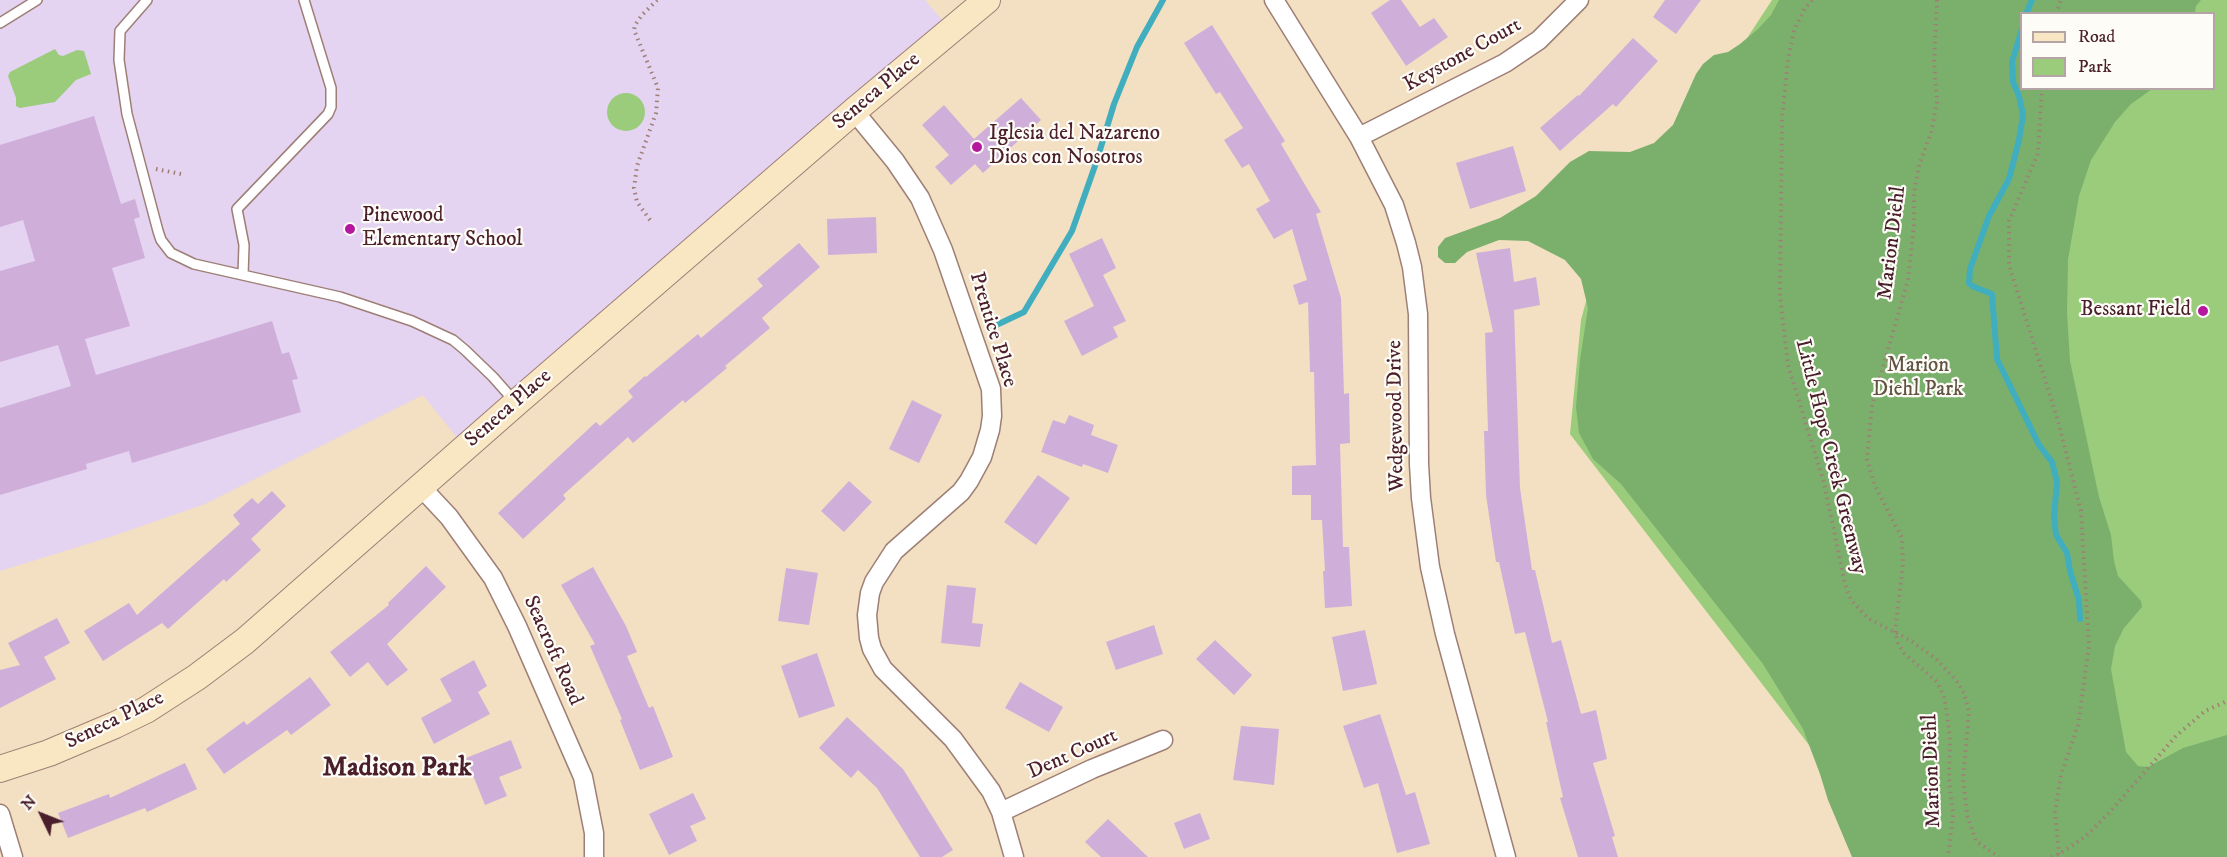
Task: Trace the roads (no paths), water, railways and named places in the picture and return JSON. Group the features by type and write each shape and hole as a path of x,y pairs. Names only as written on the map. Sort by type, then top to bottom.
{"street":[{"name":"Seneca Place","path":"0,769 49,753 146,710 197,678 245,641 420,486 854,111 987,0"},
{"name":"Wedgewood Drive","path":"1274,0 1359,137 1394,205 1412,267 1418,314 1421,498 1430,567 1445,634 1506,857"},
{"name":"Keystone Court","path":"1359,137 1505,63 1539,40 1579,0"},
{"name":"Prentice Place","path":"854,111 895,160 920,198 942,250 991,389 992,416 982,457 969,481 961,492 894,552 874,582 867,615 869,638 872,649 884,669 953,739 991,791 1002,812 1014,857"},
{"name":"Seacroft Road","path":"420,486 449,517 493,578 517,626 583,777 594,833 594,857"},
{"name":"Dent Court","path":"1002,812 1092,769 1163,740"},
{"path":"0,814 14,857"}],"lane":[{"path":"0,23 38,0"},
{"path":"147,0 124,24 120,31 118,46 127,114 161,240 171,253 194,264 369,305 439,333 453,340 478,362 516,403"},
{"path":"243,275 244,245 237,209 320,122 331,107 331,88 304,0"}],"waterway":[{"path":"988,329 1024,312 1072,231 1114,104 1137,47 1163,0"},
{"path":"2027,12 2032,0"},
{"path":"2020,36 2012,62 2013,82 2023,115 2019,140 2009,179 1989,216 1970,269 1969,283 1992,294 1997,359 2039,445 2052,462 2057,482 2054,516 2056,535 2067,553 2079,600 2080,619"}],"place":[{"name":"Iglesia del Nazareno Dios con Nosotros","path":"977,147"},
{"name":"Pinewood Elementary School","path":"350,229"},
{"name":"Bessant Field","path":"2203,311"}],"district":[{"name":"Madison Park","path":"397,769"}],"park label":[{"name":"Marion Diehl Park","path":"1918,379"}]}
